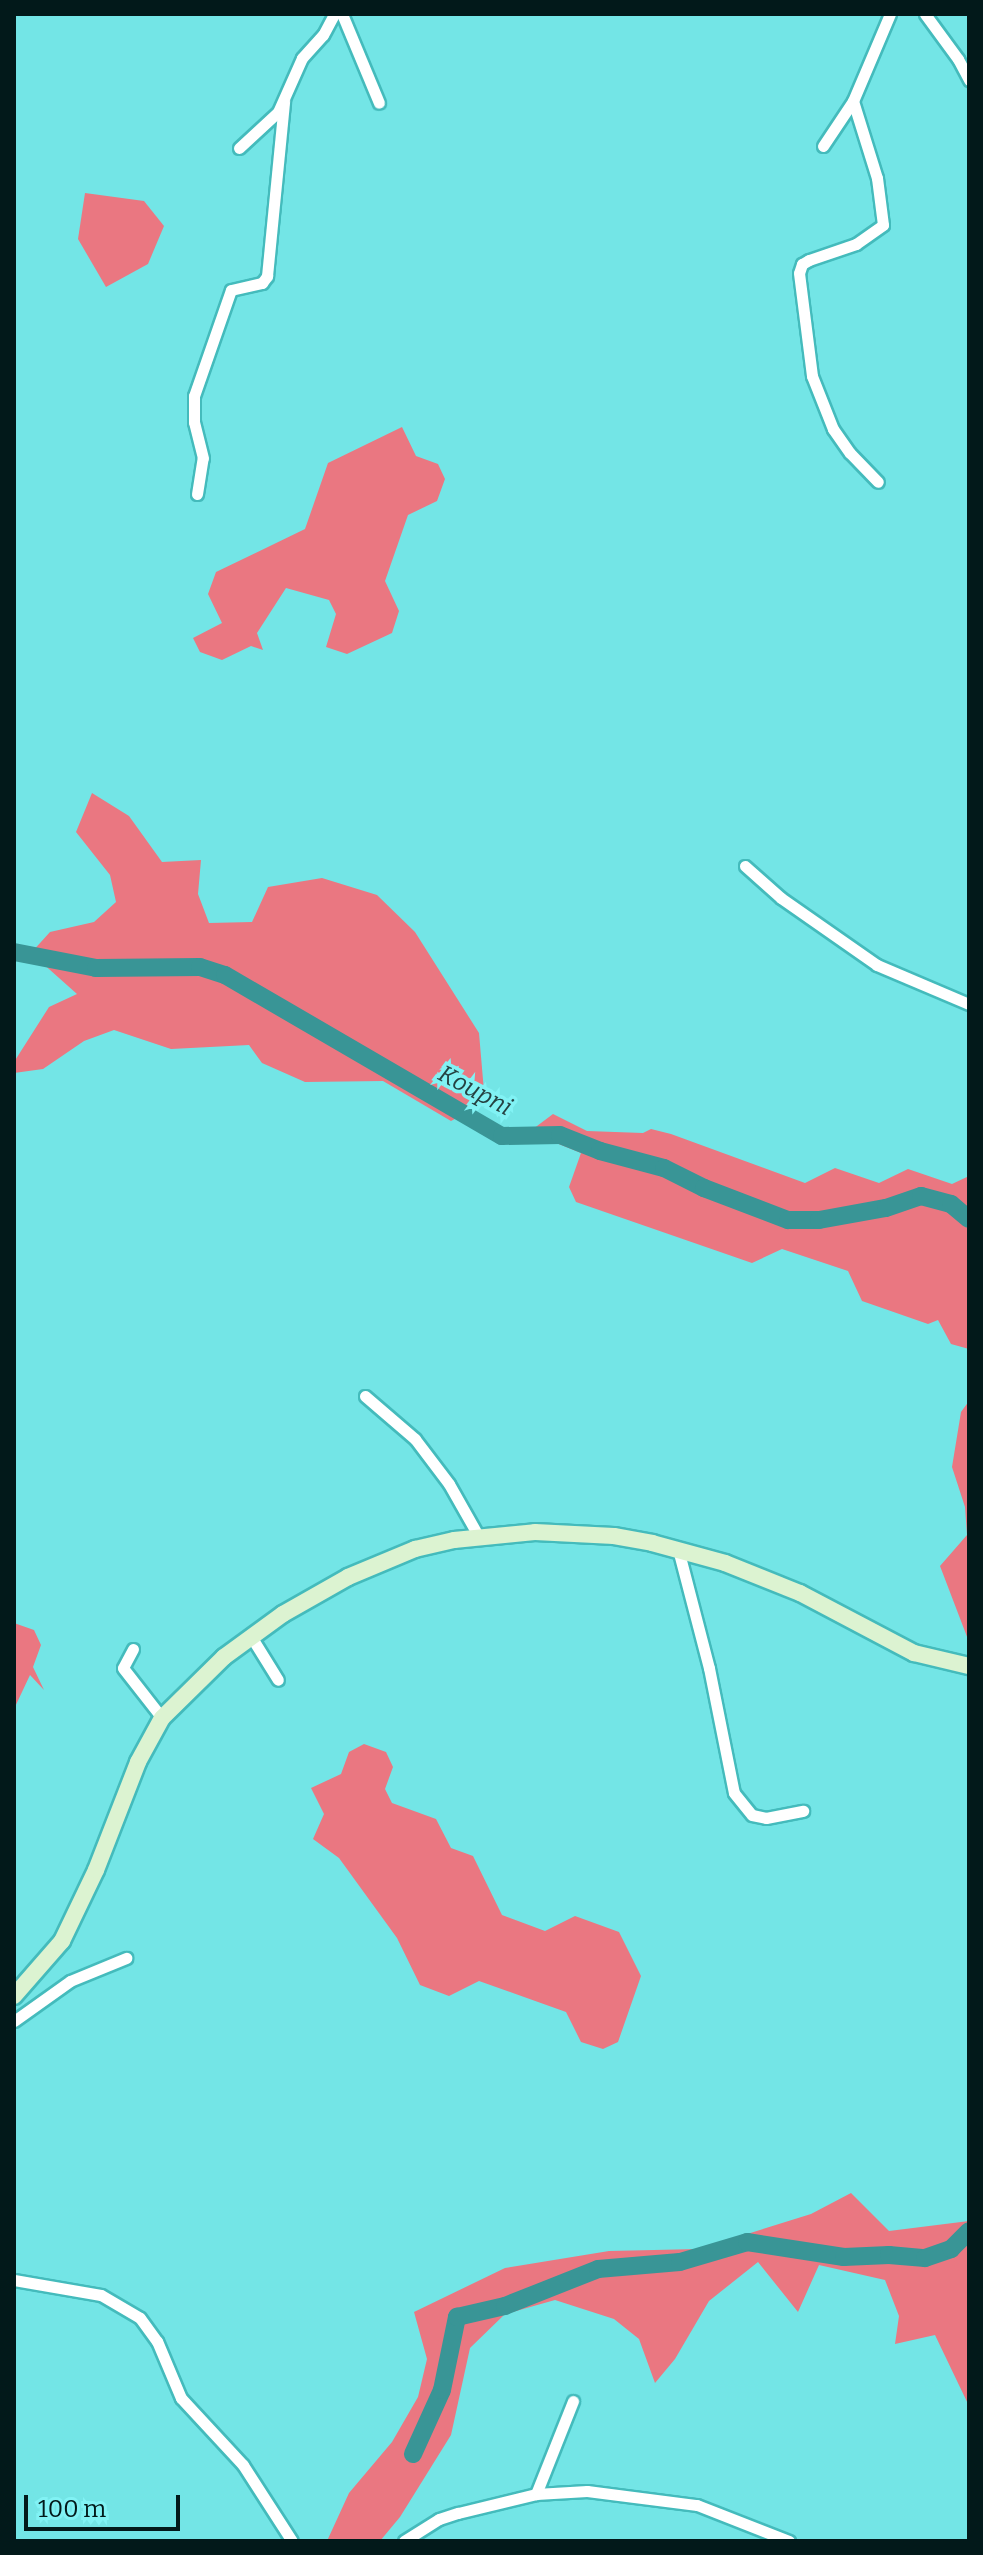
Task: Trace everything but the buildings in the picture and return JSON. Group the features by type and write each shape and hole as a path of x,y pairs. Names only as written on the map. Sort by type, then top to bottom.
{"main road":[{"path":"14,1996 62,1941 96,1870 138,1762 162,1718 201,1677 315,1595 379,1562 415,1549 479,1537 574,1532 614,1536 678,1549 725,1563 800,1593 914,1653 969,1666"}],"street":[{"path":"239,148 271,120 284,102 302,58 323,35 334,14"},
{"path":"342,14 379,103"},
{"path":"823,146 853,101 890,14"},
{"path":"925,14 958,59 969,80"},
{"path":"853,101 877,178 883,225 856,244 809,260 802,264 799,273 812,376 833,429 850,453 878,482"},
{"path":"197,494 203,458 194,422 194,396 231,290 262,283 267,276 284,102"},
{"path":"745,866 781,898 877,965 969,1004"},
{"path":"365,1396 415,1439 449,1484 479,1537"},
{"path":"678,1549 709,1668 734,1793 752,1815 766,1818 803,1811"},
{"path":"252,1638 278,1680"},
{"path":"133,1649 123,1668 162,1718"},
{"path":"14,2021 70,1981 126,1958"},
{"path":"14,2280 101,2295 140,2318 157,2341 181,2398 243,2465 292,2541"},
{"path":"536,2494 573,2401"},
{"path":"404,2541 439,2519 536,2494 587,2491 689,2503 789,2541"}],"shaded area":[{"path":"85,193 144,201 164,226 148,264 106,287 78,239"},
{"path":"402,427 416,456 438,464 445,479 437,501 408,515 385,581 399,611 392,633 347,654 326,647 336,614 329,600 286,588 257,633 263,650 251,646 222,660 200,652 193,638 222,623 208,594 216,572 305,529 328,463"},
{"path":"92,793 129,816 162,862 201,860 198,894 209,923 252,922 268,887 322,878 377,895 415,932 479,1033 485,1103 451,1121 383,1081 305,1082 262,1063 249,1045 171,1049 114,1030 84,1041 43,1069 14,1073 14,1062 49,1007 77,994 31,953 50,932 94,922 116,902 110,875 76,832"},
{"path":"553,1114 587,1131 643,1133 651,1129 671,1134 805,1183 835,1168 879,1183 908,1169 952,1184 969,1176 969,1349 951,1344 938,1320 928,1324 862,1301 848,1271 782,1249 752,1263 576,1202 569,1187 581,1153 529,1132"},
{"path":"969,1401 969,1642 940,1566 967,1535 965,1507 952,1467 961,1412"},
{"path":"14,1623 34,1630 41,1645 33,1667 44,1690 30,1675 14,1709"},
{"path":"364,1744 386,1752 393,1767 385,1789 392,1803 436,1819 451,1848 473,1856 502,1915 545,1931 575,1916 619,1932 641,1976 618,2042 603,2049 581,2042 566,2012 479,1981 449,1996 420,1985 397,1938 339,1858 313,1839 324,1814 311,1788 341,1774 349,1752"},
{"path":"851,2193 889,2231 969,2221 969,2406 935,2335 895,2344 899,2316 885,2280 819,2265 798,2312 758,2262 709,2301 675,2359 655,2383 639,2339 614,2319 555,2300 505,2314 470,2348 451,2435 400,2517 380,2541 327,2541 349,2493 392,2442 418,2397 427,2359 414,2312 505,2268 609,2251 699,2249 811,2214"}],"waterway":[{"name":"Koupni","path":"14,952 96,968 200,967 225,975 502,1136 560,1135 600,1151 664,1168 704,1188 788,1220 819,1220 886,1208 921,1196 951,1204 969,1219"},
{"path":"413,2454 442,2390 457,2317 505,2306 598,2269 680,2262 747,2242 844,2257 889,2255 925,2258 951,2249 969,2231"}]}
